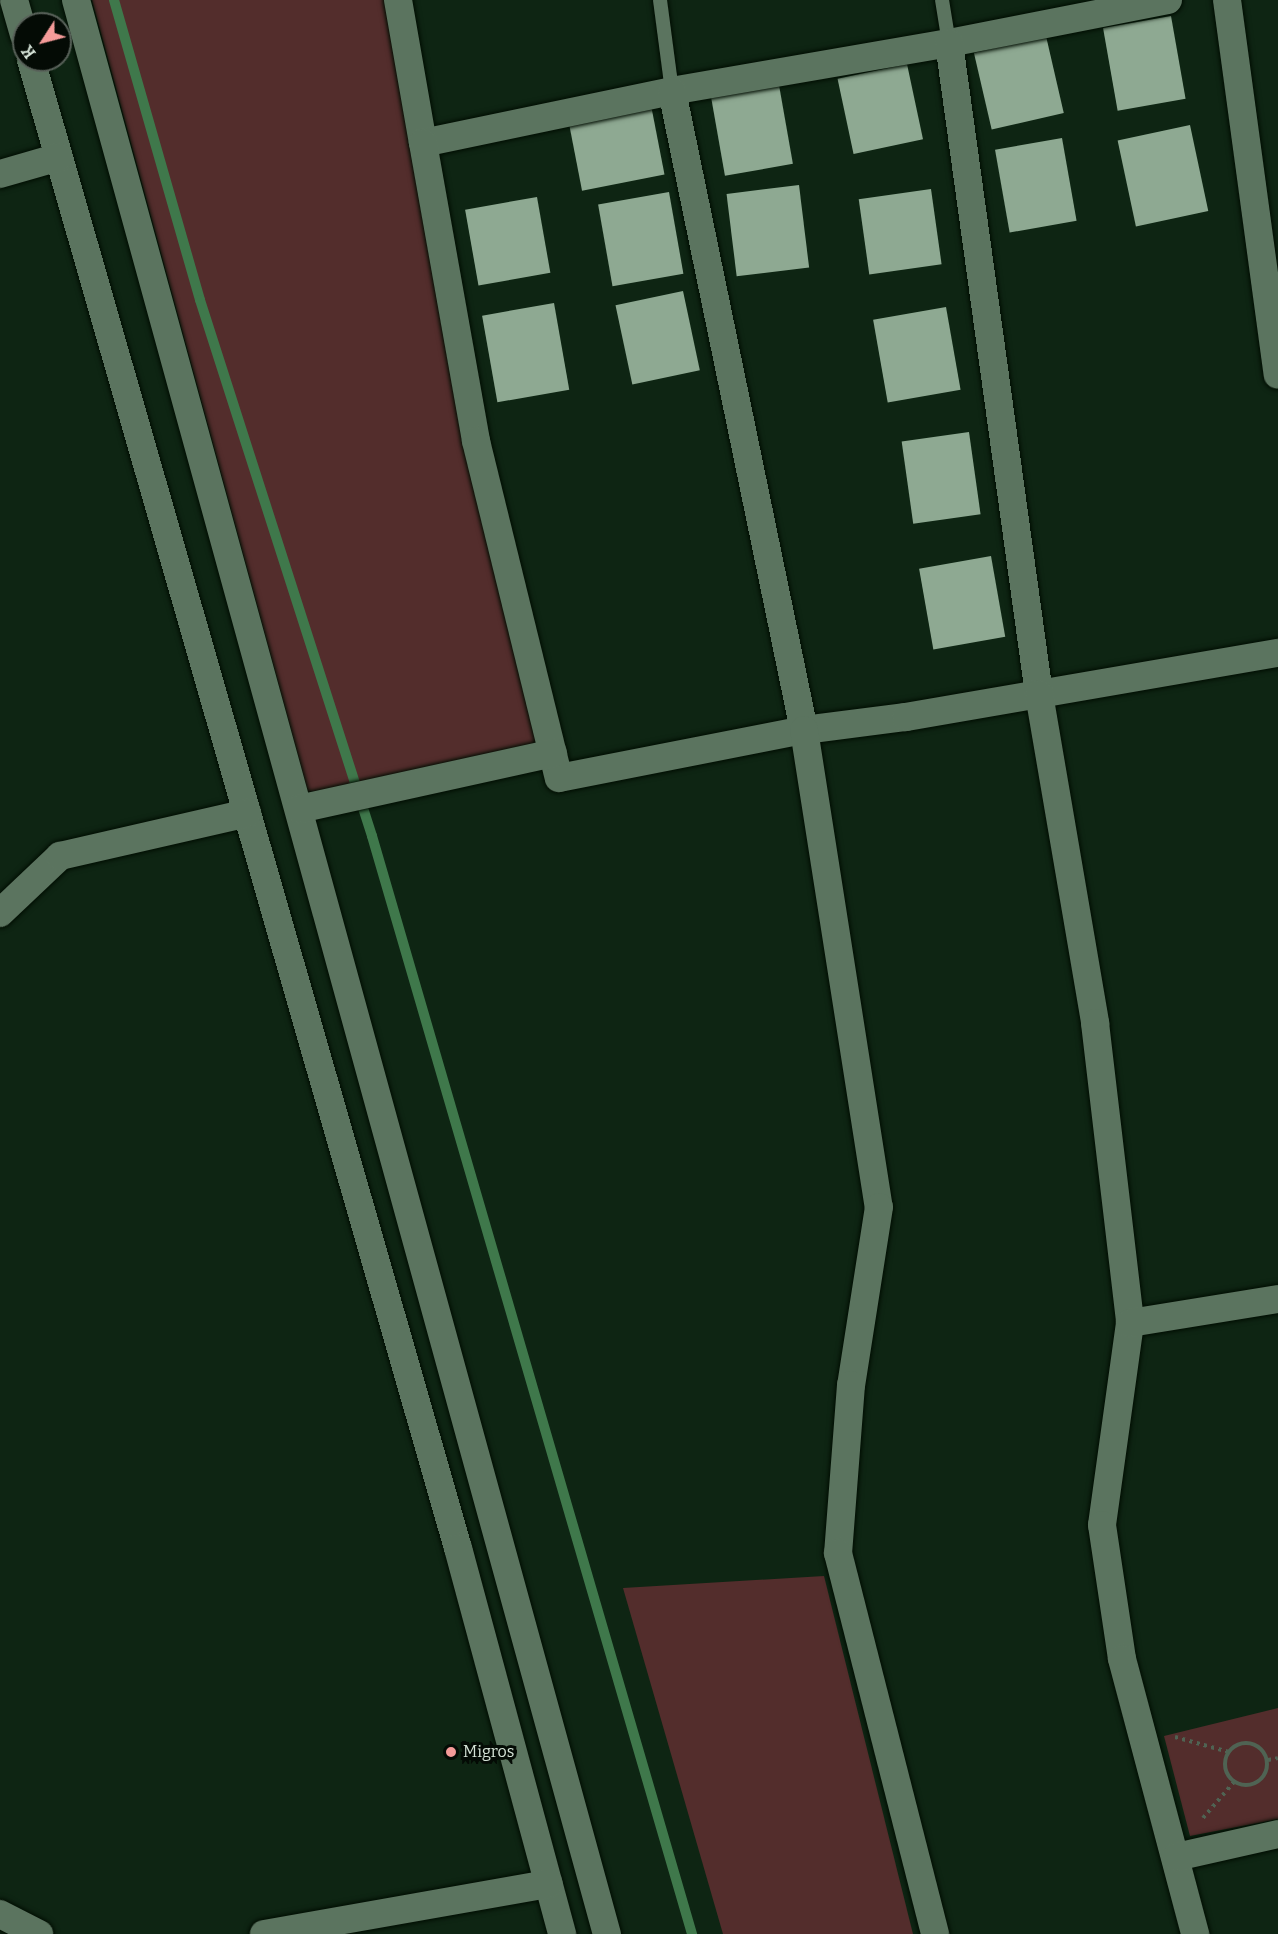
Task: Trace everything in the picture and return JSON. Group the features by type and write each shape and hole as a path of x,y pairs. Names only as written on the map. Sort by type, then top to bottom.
{"street":[{"path":"76,0 608,1934"},
{"path":"398,0 476,441 559,778 804,730 906,717 1278,653"},
{"path":"423,143 672,91 949,44 1168,0"},
{"path":"1227,0 1278,375"},
{"path":"949,44 1039,694 1095,1023 1130,1323 1102,1525 1122,1659 1195,1934"},
{"path":"34,72 458,1548 562,1934"},
{"path":"672,91 804,730 879,1207 851,1385 838,1553 935,1934"},
{"path":"0,174 59,157"},
{"path":"298,809 553,753"},
{"path":"0,913 60,856 247,813"},
{"path":"1130,1323 1278,1299"},
{"path":"1176,1857 1278,1834"},
{"path":"264,1934 549,1884"},
{"path":"0,1914 39,1934"}],"lane":[{"path":"660,0 672,91"},
{"path":"942,0 949,44"}],"path":[{"path":"1141,1728 1229,1752"},
{"path":"1239,1743 1253,1744 1268,1760 1263,1778 1252,1784 1240,1785 1234,1782 1226,1769 1229,1752 1239,1743"},
{"path":"1268,1760 1278,1758"}],"shaded area":[{"path":"92,0 396,0 541,756 308,792"},
{"path":"824,1576 913,1934 723,1934 623,1588"},
{"path":"1278,1708 1278,1819 1190,1836 1164,1736"}],"building":[{"path":"1171,16 1186,99 1118,111 1103,28"},
{"path":"1046,36 1064,113 992,130 974,53"},
{"path":"907,64 923,139 854,154 838,79"},
{"path":"779,85 793,164 725,176 711,97"},
{"path":"650,100 665,175 582,191 568,116"},
{"path":"1190,125 1208,211 1136,226 1118,140"},
{"path":"1062,138 1077,221 1010,233 995,150"},
{"path":"799,185 809,267 737,276 727,194"},
{"path":"931,189 942,264 869,274 859,199"},
{"path":"669,192 683,274 613,286 598,205"},
{"path":"537,197 550,273 478,286 465,210"},
{"path":"683,291 700,370 632,385 616,305"},
{"path":"554,303 569,390 497,402 482,316"},
{"path":"946,307 961,390 888,403 873,320"},
{"path":"969,432 981,514 913,524 902,441"},
{"path":"991,556 1005,637 933,649 919,569"}],"waterway":[{"path":"114,0 200,300 372,836 692,1934"}],"place":[{"name":"Migros","path":"451,1752"}]}
